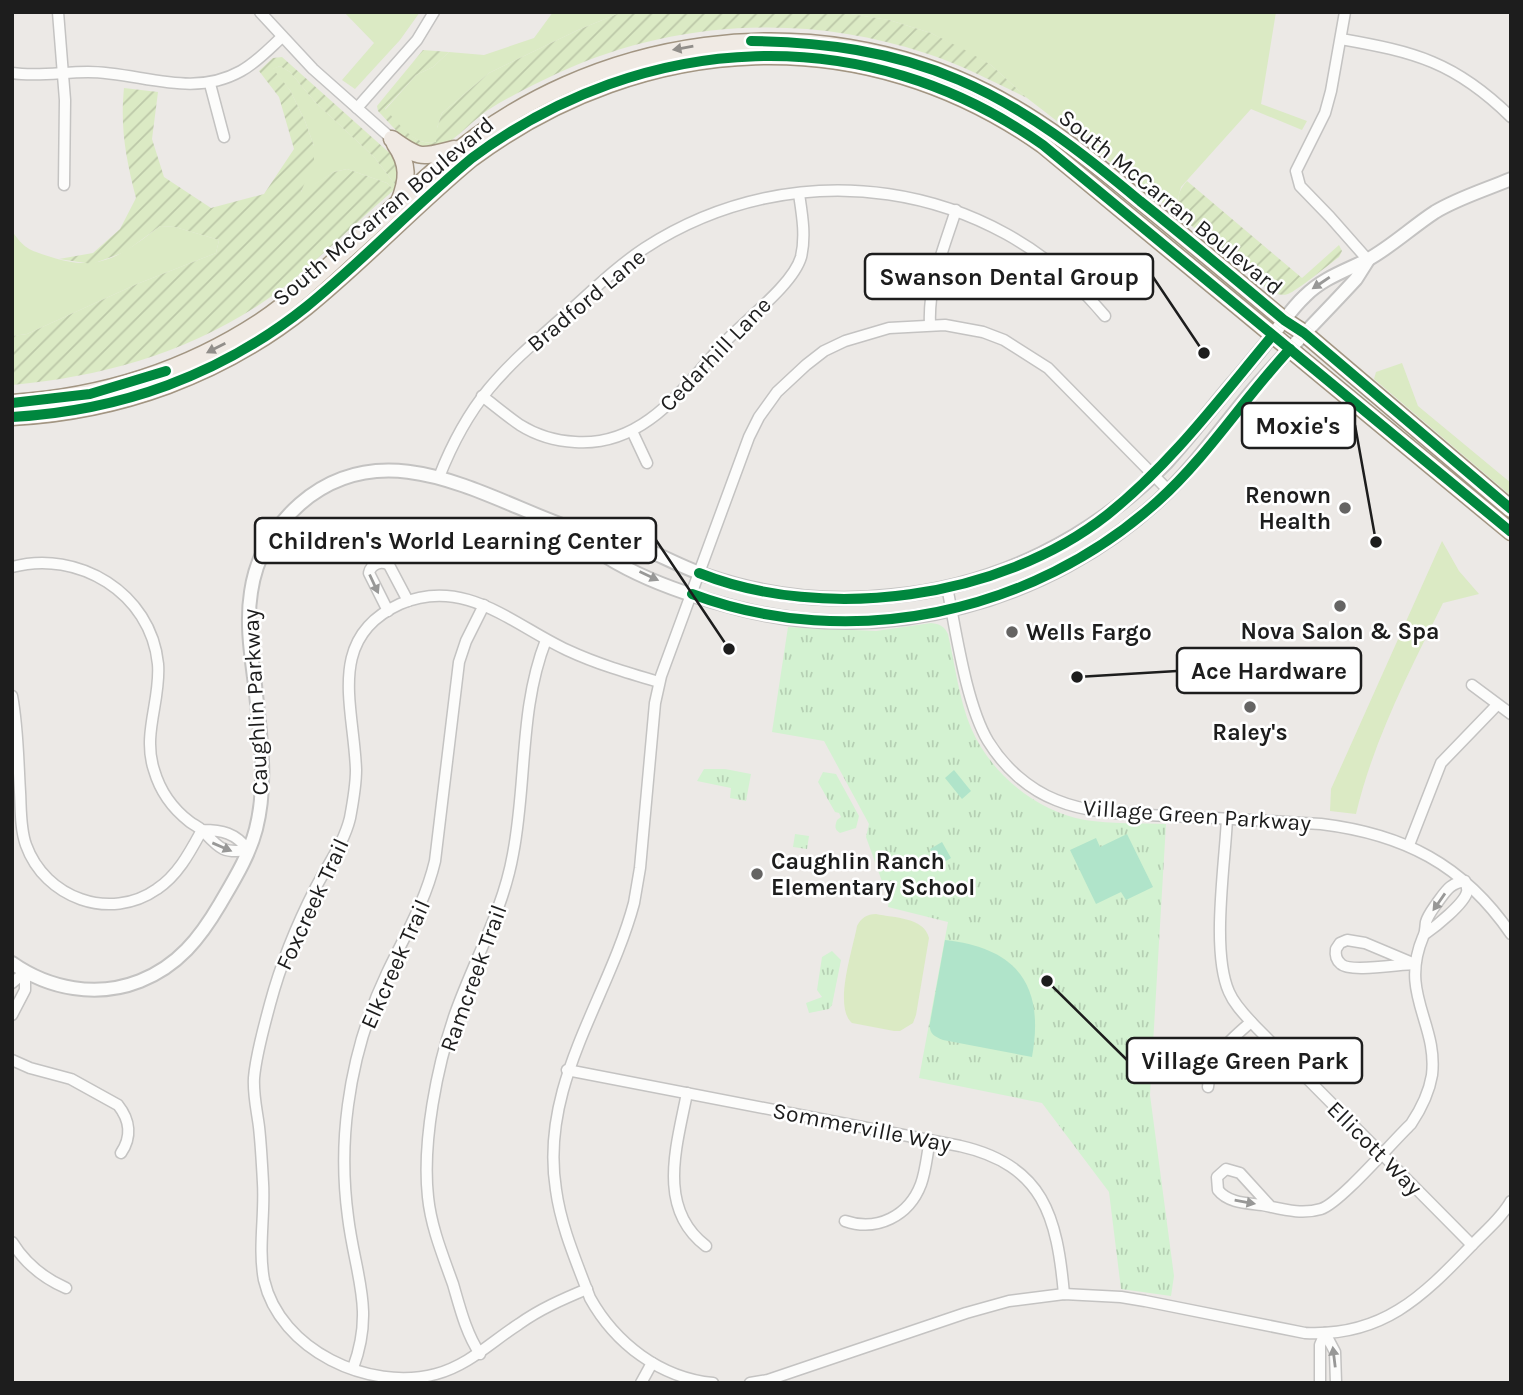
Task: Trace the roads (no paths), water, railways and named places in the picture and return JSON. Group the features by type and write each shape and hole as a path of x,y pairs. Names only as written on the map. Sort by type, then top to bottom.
{"main road":[{"name":"South McCarran Boulevard","path":"12,403 70,398 116,387 166,372 209,352 263,320 293,297 461,148 522,106 552,90 594,72 672,50 751,41 818,44 901,60 956,79 1039,123 1118,182 1284,320 1304,333 1511,509"},
{"name":"South McCarran Boulevard","path":"12,417 59,414 120,402 219,364 278,328 306,307 449,177 500,137 554,106 622,78 660,68 738,57 807,58 877,69 944,90 983,107 1014,125 1043,145 1511,532"},
{"path":"392,139 407,150 425,156 461,148"},
{"path":"392,139 404,158 407,175 399,203"}],"street":[{"path":"58,12 63,73 64,185"},
{"path":"260,12 313,69 392,139"},
{"path":"357,108 416,40 434,12"},
{"path":"1345,12 1325,113 1298,163 1297,179 1304,191 1331,216 1368,260 1445,206 1511,179"},
{"path":"12,73 30,75 89,72 187,85 210,84 243,70 282,37"},
{"path":"1341,39 1396,49 1437,63 1478,87 1511,117"},
{"path":"210,84 225,136"},
{"name":"Bradford Lane","path":"439,477 464,422 504,369 605,279 645,248 711,215 769,198 843,190 887,193 956,210 991,224 1041,255 1071,278 1105,316"},
{"name":"Cedarhill Lane","path":"482,396 520,425 557,439 580,443 597,442 632,431 680,394 739,327 793,274 803,246 799,194"},
{"path":"930,324 932,282 956,210"},
{"name":"Caughlin Parkway","path":"12,963 25,972 56,985 87,990 119,988 150,977 179,958 201,934 248,850 259,812 263,771 249,635 249,608 254,574 268,541 311,495 339,481 384,470 417,472 439,477 570,528 598,532 636,545 699,573 747,587 812,597 849,599 889,597 947,587 1005,570 1058,546 1104,517 1153,475 1180,446 1308,292 1338,272 1368,260"},
{"name":"Caughlin Parkway","path":"570,528 599,552 643,574 692,594 752,612 822,621 879,620 952,610 1004,594 1062,569 1112,538 1169,491 1208,449 1258,384 1356,279 1368,260"},
{"path":"713,1383 682,1376 652,1363 622,1340 596,1308 560,1213 554,1174 557,1119 567,1070 624,936 634,904 659,682 756,421 777,392 824,351 845,341 889,328 945,325 983,332 1028,353 1063,382 1169,491"},
{"path":"632,431 647,463"},
{"path":"12,567 31,563 57,563 84,570 108,581 121,592 143,619 158,663 150,736 153,768 167,799 189,822 202,830 210,842 230,852 248,850"},
{"path":"388,611 369,573 377,564 389,565 408,601"},
{"name":"Village Green Parkway","path":"947,587 978,720 988,741 1017,776 1044,794 1074,807 1122,813 1353,828 1409,845 1465,881 1484,899 1511,934"},
{"name":"Foxcreek Trail","path":"587,1289 535,1313 480,1354 454,1368 418,1378 389,1378 353,1368 321,1354 300,1340 280,1318 268,1292 262,1263 263,1187 254,1079 268,1010 282,965 303,915 338,849 349,822 356,774 348,695 350,660 360,636 370,625 388,611 408,601 442,596 471,599 546,640 602,664 659,682"},
{"name":"Elkcreek Trail","path":"353,1368 362,1340 364,1311 346,1199 345,1138 352,1083 373,1007 422,906 432,877 457,675 466,641 484,605"},
{"name":"Ramcreek Trail","path":"480,1354 468,1332 435,1231 428,1198 429,1150 436,1089 446,1044 460,1002 500,907 512,863 533,678 546,640"},
{"path":"1472,685 1511,714"},
{"path":"12,696 25,843 40,871 63,891 93,904 112,904 146,896 177,871 202,830"},
{"path":"1409,845 1441,763 1497,705"},
{"name":"Ellicott Way","path":"1227,818 1220,963 1230,996 1251,1022 1472,1245"},
{"path":"202,830 221,831 236,836 248,850"},
{"path":"1271,1207 1240,1173 1226,1169 1217,1177 1218,1190 1222,1196 1229,1199 1271,1207 1299,1212 1320,1209 1329,1205 1381,1154 1411,1124 1420,1110 1428,1093 1432,1056 1414,983 1415,964 1425,934 1427,918 1448,888 1455,882 1465,881 1468,890 1464,899 1435,928 1425,934"},
{"path":"1355,940 1415,964 1350,968 1338,962 1336,948 1340,943 1355,940"},
{"path":"12,983 25,972"},
{"path":"12,1015 25,990 25,972"},
{"path":"1208,1087 1215,1057 1251,1022"},
{"path":"12,1060 71,1079 118,1105 124,1112 128,1129 128,1138 121,1153"},
{"name":"Sommerville Way","path":"567,1070 930,1140 979,1150 994,1156 1024,1176 1047,1207 1054,1224 1064,1294"},
{"path":"687,1093 672,1179 685,1222 695,1238 706,1246"},
{"path":"845,1222 858,1226 877,1224 908,1206 921,1185 930,1140"},
{"path":"750,1383 768,1380 989,1307 1064,1294 1121,1297 1292,1332 1325,1334 1361,1328 1393,1315 1425,1292 1495,1222 1511,1201"},
{"path":"12,1242 39,1273 66,1288"},
{"path":"1320,1383 1320,1345 1325,1334"},
{"path":"1325,1334 1335,1352 1336,1383"},
{"path":"641,1383 652,1363"}],"place":[{"name":"Swanson Dental Group","path":"1204,353"},
{"name":"Renown Health","path":"1345,508"},
{"name":"Moxie's","path":"1376,542"},
{"name":"Nova Salon & Spa","path":"1340,606"},
{"name":"Wells Fargo","path":"1012,632"},
{"name":"Children's World Learning Center","path":"729,649"},
{"name":"Ace Hardware","path":"1077,677"},
{"name":"Raley's","path":"1250,707"},
{"name":"Caughlin Ranch Elementary School","path":"757,874"},
{"name":"Village Green Park","path":"1047,981"}]}
